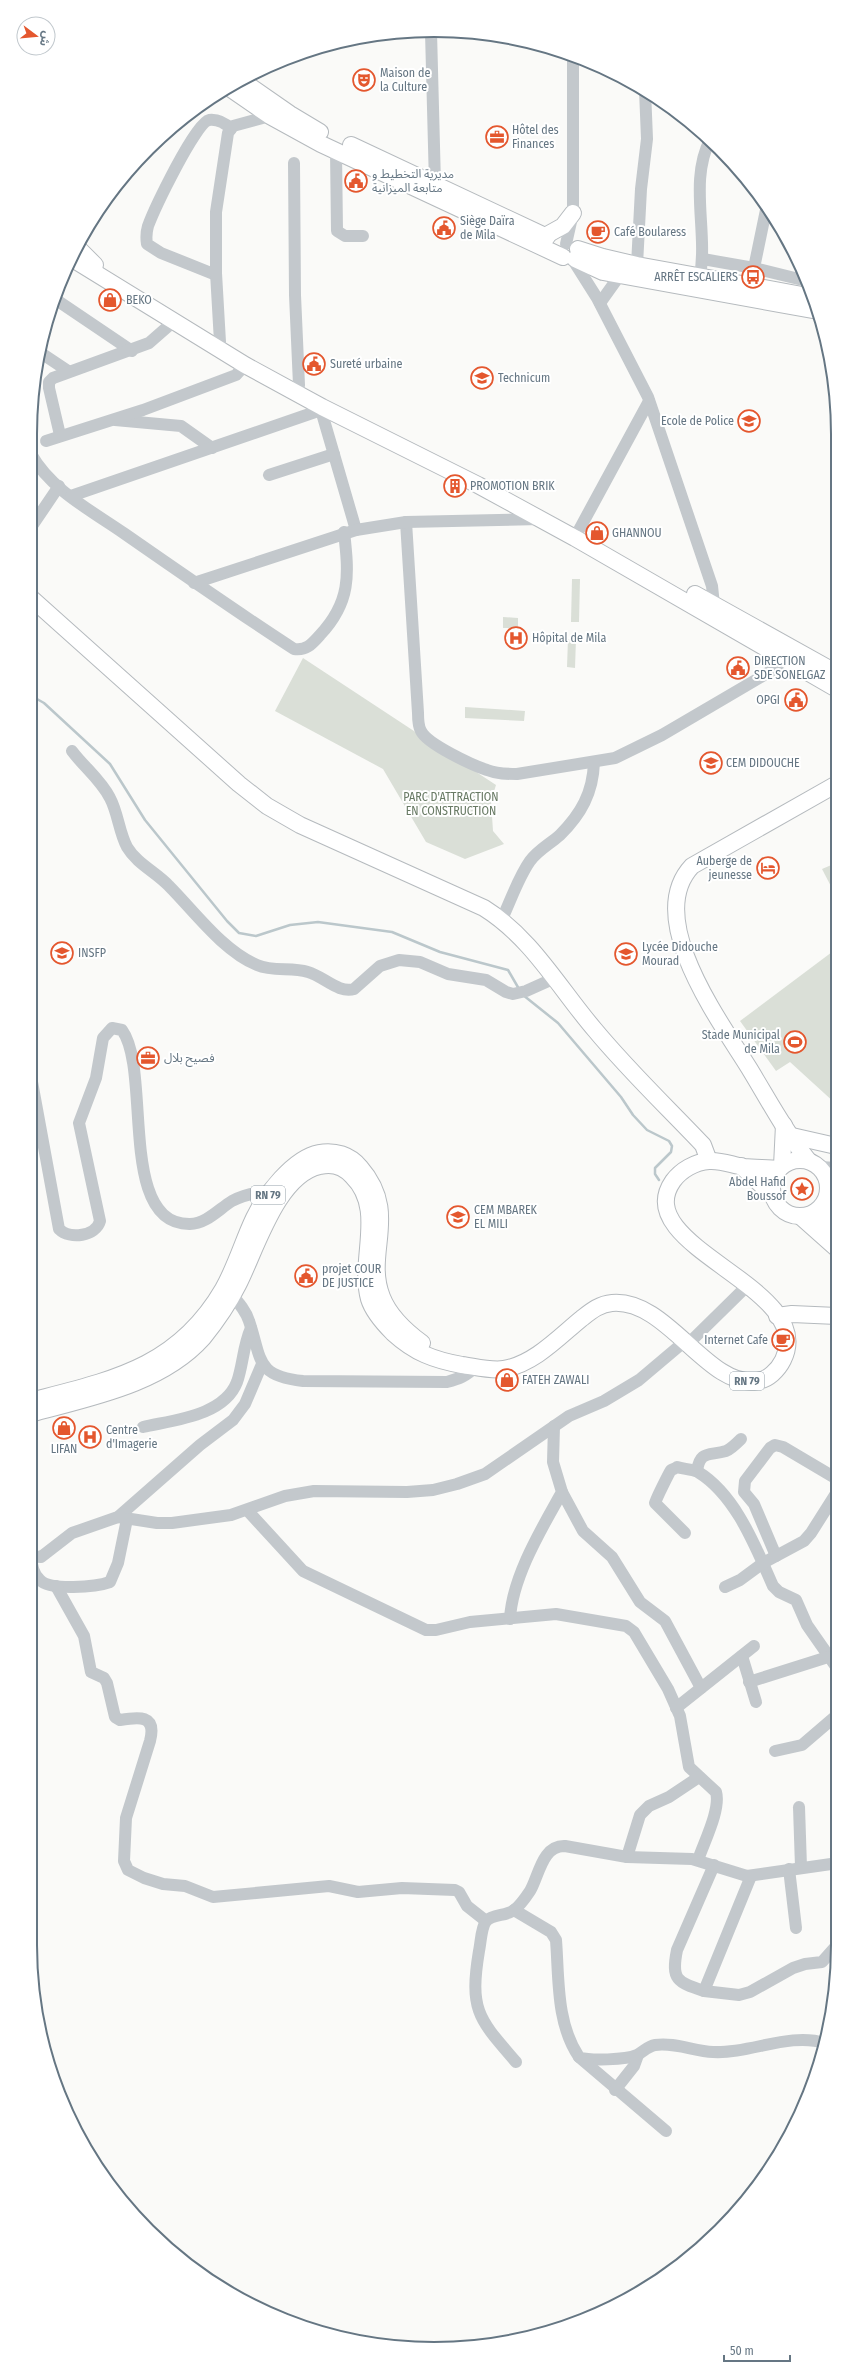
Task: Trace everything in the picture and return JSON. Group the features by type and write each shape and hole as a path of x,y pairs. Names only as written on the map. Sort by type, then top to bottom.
{"main road":[{"path":"247,84 290,114 320,132 545,236 603,272 811,310"},
{"path":"234,91 270,116 336,151 571,251 637,265 806,295"},
{"path":"545,236 563,226 572,213"},
{"path":"81,251 93,263 123,284 298,389 322,408 478,485 541,519 831,686"},
{"path":"76,261 245,365 498,484 831,670"},
{"path":"37,603 239,784 267,806 300,825 484,908 502,919 530,946 606,1044 703,1145 709,1161"},
{"path":"831,786 692,866 685,874 677,891 679,928 693,974 788,1131 827,1178 831,1188"},
{"path":"788,1131 831,1144"},
{"path":"774,1197 772,1187 774,1177 781,1167 788,1131"},
{"name":"RN 79","path":"37,1399 110,1380 140,1368 165,1354 188,1335 207,1313 223,1289 250,1227 270,1192 289,1171 304,1158 318,1153 333,1152 345,1155 356,1161 368,1176 380,1205 378,1273 382,1299 407,1330 440,1359"},
{"path":"741,1166 781,1167 794,1160 814,1164"},
{"name":"RN 79","path":"37,1412 139,1381 182,1356 202,1338 232,1295 278,1202 294,1182 306,1172 319,1166 333,1165 346,1170 356,1179 366,1202 370,1227 367,1280 368,1297 374,1311 384,1324 423,1356 475,1367 504,1369 519,1364 534,1356 602,1304 617,1302 646,1310 686,1343 730,1376 756,1382 769,1377 779,1368 785,1357 788,1339 777,1316 763,1299 748,1285 681,1234 667,1214 666,1199 670,1186 678,1175 690,1167 709,1161 741,1166"},
{"path":"741,1166 774,1197 784,1211 811,1213 831,1210"},
{"path":"811,1213 826,1201 831,1193"},
{"path":"811,1213 831,1229"},
{"path":"811,1213 831,1241"},
{"path":"777,1316 792,1314 831,1316"}],"street":[{"path":"431,37 435,184"},
{"path":"573,62 571,251 600,303 649,401 712,586 714,605"},
{"path":"571,251 580,205 580,65"},
{"path":"637,265 642,189 648,139 646,98"},
{"path":"220,342 216,276 216,212 228,133 233,126 270,116"},
{"path":"216,276 161,253 147,244 146,236 154,214 186,148 202,125 209,120 217,121 225,123 231,129"},
{"path":"700,276 703,259 700,168 708,146"},
{"path":"336,151 338,231 345,236 363,236"},
{"path":"294,163 294,295 298,389"},
{"path":"754,268 765,215"},
{"path":"703,259 754,268 800,279"},
{"path":"600,303 620,275"},
{"path":"59,302 132,351"},
{"path":"60,435 49,388 49,382 53,378 68,371 132,351 150,343 173,322"},
{"path":"45,357 68,371"},
{"path":"46,441 60,435 143,410 236,375 245,365"},
{"path":"579,530 649,401"},
{"path":"37,464 40,469 71,496 194,583 294,649 306,648 330,623 342,604 346,590 350,531 334,454 322,408 212,448 71,496"},
{"path":"109,420 181,426 212,448"},
{"path":"269,476 334,454"},
{"path":"37,519 59,486"},
{"path":"194,583 350,531 406,522 541,519"},
{"path":"406,522 418,713 421,732 426,738 458,757 487,771 502,774 615,758 662,735 788,661"},
{"path":"72,751 110,798 127,846 135,858 168,884 219,938 254,964 268,968 302,971 318,976 344,990 350,991 380,966 399,960 420,962 448,974 486,980 506,992 513,994 526,991 555,978"},
{"path":"502,919 529,863 537,852 559,835 579,814 586,801 594,779 594,762"},
{"path":"37,1109 59,1229 63,1234 69,1236 93,1232 99,1227 100,1221 79,1122 96,1078 103,1038 112,1028 122,1030 131,1050 135,1068 144,1179 150,1197 166,1217 178,1223 192,1224 205,1220 232,1201 251,1193 270,1192"},
{"path":"814,1164 831,1167"},
{"path":"37,1556 41,1556 72,1534 122,1518 157,1523 212,1519 247,1510 285,1496 314,1491 407,1492 433,1490 457,1484 485,1474 554,1426 639,1380 686,1343 748,1285"},
{"path":"232,1295 245,1311 262,1364 268,1371 277,1376 303,1381 447,1382 459,1379 470,1373 475,1367"},
{"path":"143,1427 191,1415 215,1406 225,1399 232,1392 237,1381 241,1357 251,1328"},
{"path":"37,1575 40,1581 56,1586 110,1582 118,1563 122,1518 194,1449 233,1420 245,1404 262,1364"},
{"path":"554,1426 553,1462 562,1492 583,1531 612,1557 640,1602 665,1621 701,1688"},
{"path":"697,1472 698,1461 704,1455 728,1450 741,1439"},
{"path":"776,1556 754,1504 744,1492 745,1481 770,1448 775,1445 783,1447 831,1475"},
{"path":"685,1533 657,1507 656,1497 664,1486 671,1470 677,1467 697,1472 713,1485 737,1513 752,1537 773,1586 779,1592 796,1600 808,1625 831,1661"},
{"path":"510,1619 510,1607 516,1588 544,1523 562,1492"},
{"path":"725,1587 740,1580 763,1563 808,1537 831,1501"},
{"path":"247,1510 303,1571 421,1628 436,1630 470,1622 556,1614 626,1626 638,1636 668,1689 676,1708 689,1767 716,1792 717,1803 698,1860"},
{"path":"56,1586 84,1636 91,1672 104,1678 107,1683 114,1717 120,1720 138,1717 152,1725 153,1731 126,1818 124,1861 128,1870 156,1882 185,1886 213,1897 329,1886 358,1892 402,1888 455,1890 467,1906 486,1921"},
{"path":"676,1708 754,1646"},
{"path":"742,1656 756,1702"},
{"path":"749,1682 828,1657"},
{"path":"775,1751 802,1744 831,1721"},
{"path":"626,1857 640,1815 644,1810 669,1797 699,1777"},
{"path":"796,1928 795,1868 799,1807"},
{"path":"486,1921 514,1910 530,1890 542,1862 556,1847 565,1846 626,1857 698,1860 751,1876 795,1868 831,1864"},
{"path":"714,1865 677,1950 674,1964 677,1980 682,1984 704,1991 739,1995 750,1992 793,1968 804,1964 822,1962 831,1953"},
{"path":"704,1991 751,1876"},
{"path":"514,1910 551,1932 556,1940 560,2000 572,2045 579,2056 615,2090 666,2131"},
{"path":"486,1921 476,1972 477,2010 491,2035 516,2062"},
{"path":"579,2056 588,2059 630,2057 638,2055 653,2045 664,2044 712,2052 793,2041 819,2041"},
{"path":"615,2090 634,2066 638,2055"}],"green space":[{"path":"572,579 580,579 579,622 571,622"},
{"path":"503,617 518,618 518,628 503,628"},
{"path":"568,639 576,639 575,668 567,667"},
{"name":"PARC D'ATTRACTION EN CONSTRUCTION","path":"303,658 496,785 491,801 493,831 504,844 465,859 426,842 383,769 275,711"},
{"path":"465,707 525,711 524,721 465,718"},
{"path":"831,865 831,886 822,869"},
{"name":"Stade Municipal de Mila","path":"831,953 831,1099 790,1062 776,1071 740,1021"}],"waterway":[{"path":"37,699 44,703 110,764 145,820 227,921 239,933 256,936 290,925 318,922 392,932 440,952 508,970 519,989"},
{"path":"523,995 558,1023 647,1130 669,1141 672,1146 671,1152 655,1168 655,1174 659,1180"}],"place":[{"name":"Maison de la Culture","path":"364,80"},
{"name":"Hôtel des Finances","path":"497,137"},
{"name":"مديرية التخطيط و متابعة الميزانية","path":"356,181"},
{"name":"Siège Daïra de Mila","path":"444,228"},
{"name":"Café Boularess","path":"598,232"},
{"name":"ARRÊT ESCALIERS","path":"753,277"},
{"name":"BEKO","path":"110,300"},
{"name":"Sureté urbaine","path":"314,364"},
{"name":"Technicum","path":"482,378"},
{"name":"Ecole de Police","path":"749,421"},
{"name":"PROMOTION BRIK","path":"455,486"},
{"name":"GHANNOU","path":"597,533"},
{"name":"Hôpital de Mila","path":"516,638"},
{"name":"DIRECTION SDE SONELGAZ","path":"738,668"},
{"name":"OPGI","path":"796,700"},
{"name":"CEM DIDOUCHE","path":"711,763"},
{"name":"Auberge de jeunesse","path":"768,868"},
{"name":"INSFP","path":"62,953"},
{"name":"Lycée Didouche Mourad","path":"626,954"},
{"name":"Stade Municipal de Mila","path":"795,1042"},
{"name":"فصيح بلال","path":"148,1058"},
{"name":"Abdel Hafid Boussof","path":"802,1189"},
{"name":"CEM MBAREK EL MILI","path":"458,1217"},
{"name":"projet COUR DE JUSTICE","path":"306,1276"},
{"name":"Internet Cafe","path":"783,1340"},
{"name":"FATEH ZAWALI","path":"507,1380"},
{"name":"LIFAN","path":"64,1428"},
{"name":"Centre d'Imagerie","path":"90,1437"}]}
